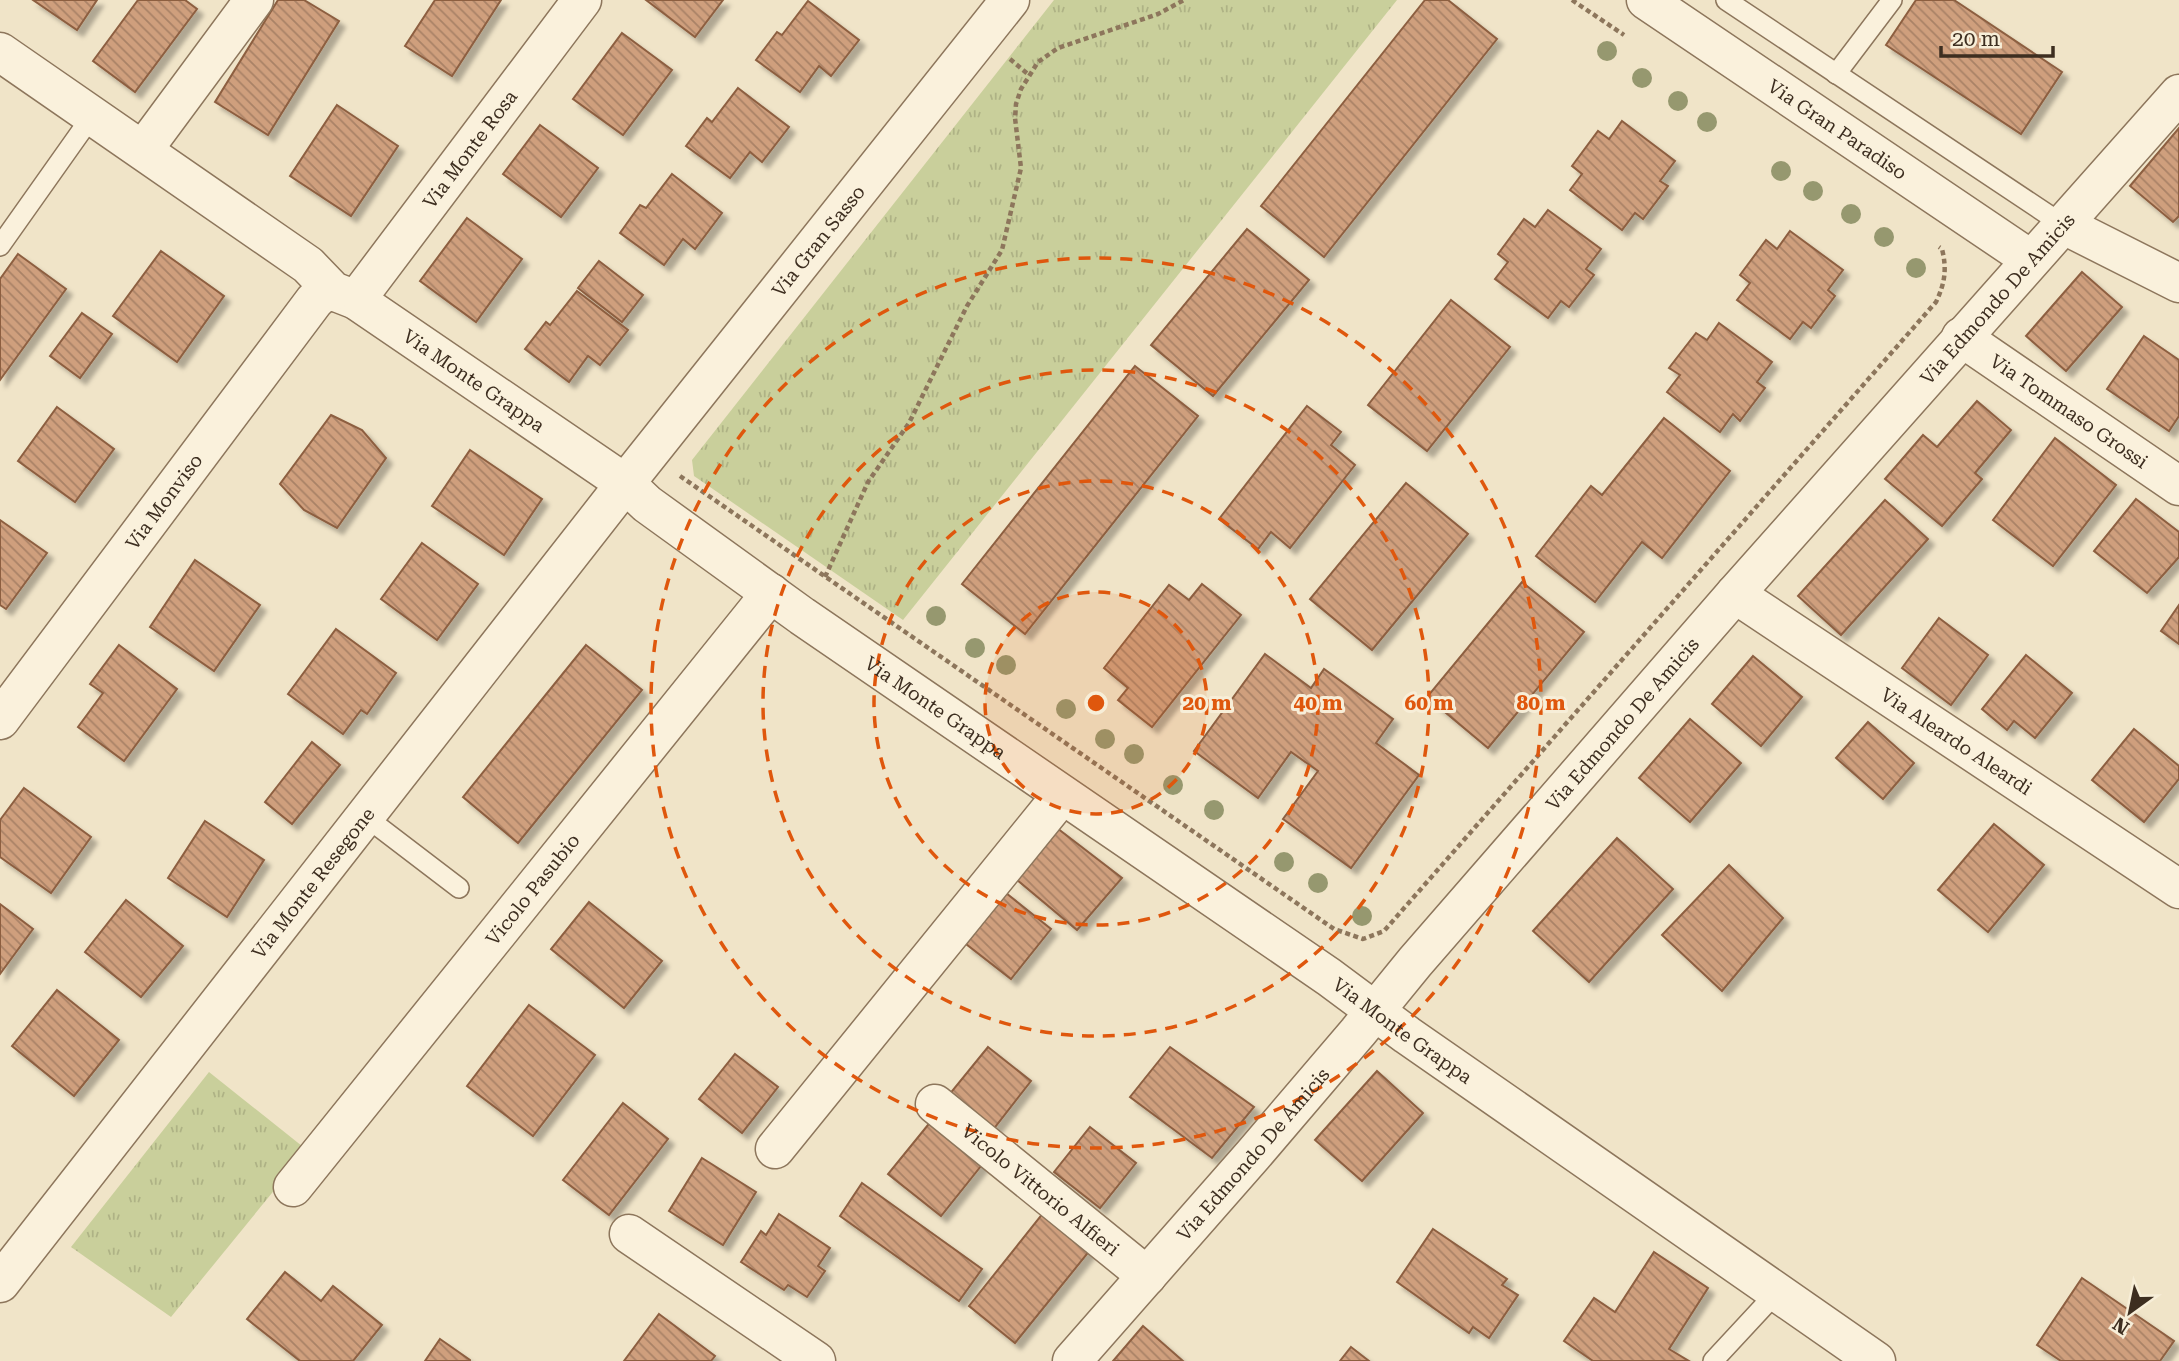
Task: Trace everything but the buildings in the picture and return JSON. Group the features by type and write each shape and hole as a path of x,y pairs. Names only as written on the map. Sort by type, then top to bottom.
{"street":[{"path":"142,150 254,0"},
{"name":"Via Monte Rosa","path":"345,295 582,0"},
{"name":"Via Gran Sasso","path":"626,484 1010,0"},
{"name":"Via Gran Paradiso","path":"1646,0 2030,260"},
{"name":"Via Monte Grappa","path":"0,52 308,264 345,295 626,484 647,504 771,593 1876,1361"},
{"name":"Via Edmondo De Amicis","path":"1072,1361 1253,1155 1415,962 1735,594 2179,94"},
{"path":"2062,224 2179,284"},
{"name":"Via Monviso","path":"0,720 314,300 321,294 345,295"},
{"name":"Via Tommaso Grossi","path":"1961,337 2179,486"},
{"name":"Via Monte Resegone","path":"0,1283 626,484"},
{"name":"Vicolo Pasubio","path":"293,1187 771,593"},
{"name":"Via Aleardo Aleardi","path":"1735,594 2179,889"},
{"path":"775,1149 1062,795"},
{"name":"Vicolo Vittorio Alfieri","path":"935,1104 1147,1276"},
{"path":"629,1234 817,1361"}],"lane":[{"path":"1726,0 2062,224"},
{"path":"1836,74 1892,0"},
{"path":"0,246 92,116"},
{"path":"366,817 459,888"},
{"path":"1713,1361 1777,1292"}],"path":[{"path":"825,577 868,482 909,424 967,306 1002,250 1021,168 1016,104 1029,75 1038,62 1058,48 1157,14 1184,0"},
{"path":"1572,0 1630,39"},
{"path":"1004,54 1029,75"},
{"path":"675,472 1334,929 1363,939 1384,931 1936,302 1943,286 1946,266 1942,249 1931,241"}],"green space":[{"path":"1054,0 1397,0 903,620 694,476 692,460"},
{"path":"209,1072 307,1150 171,1317 71,1247"}]}
